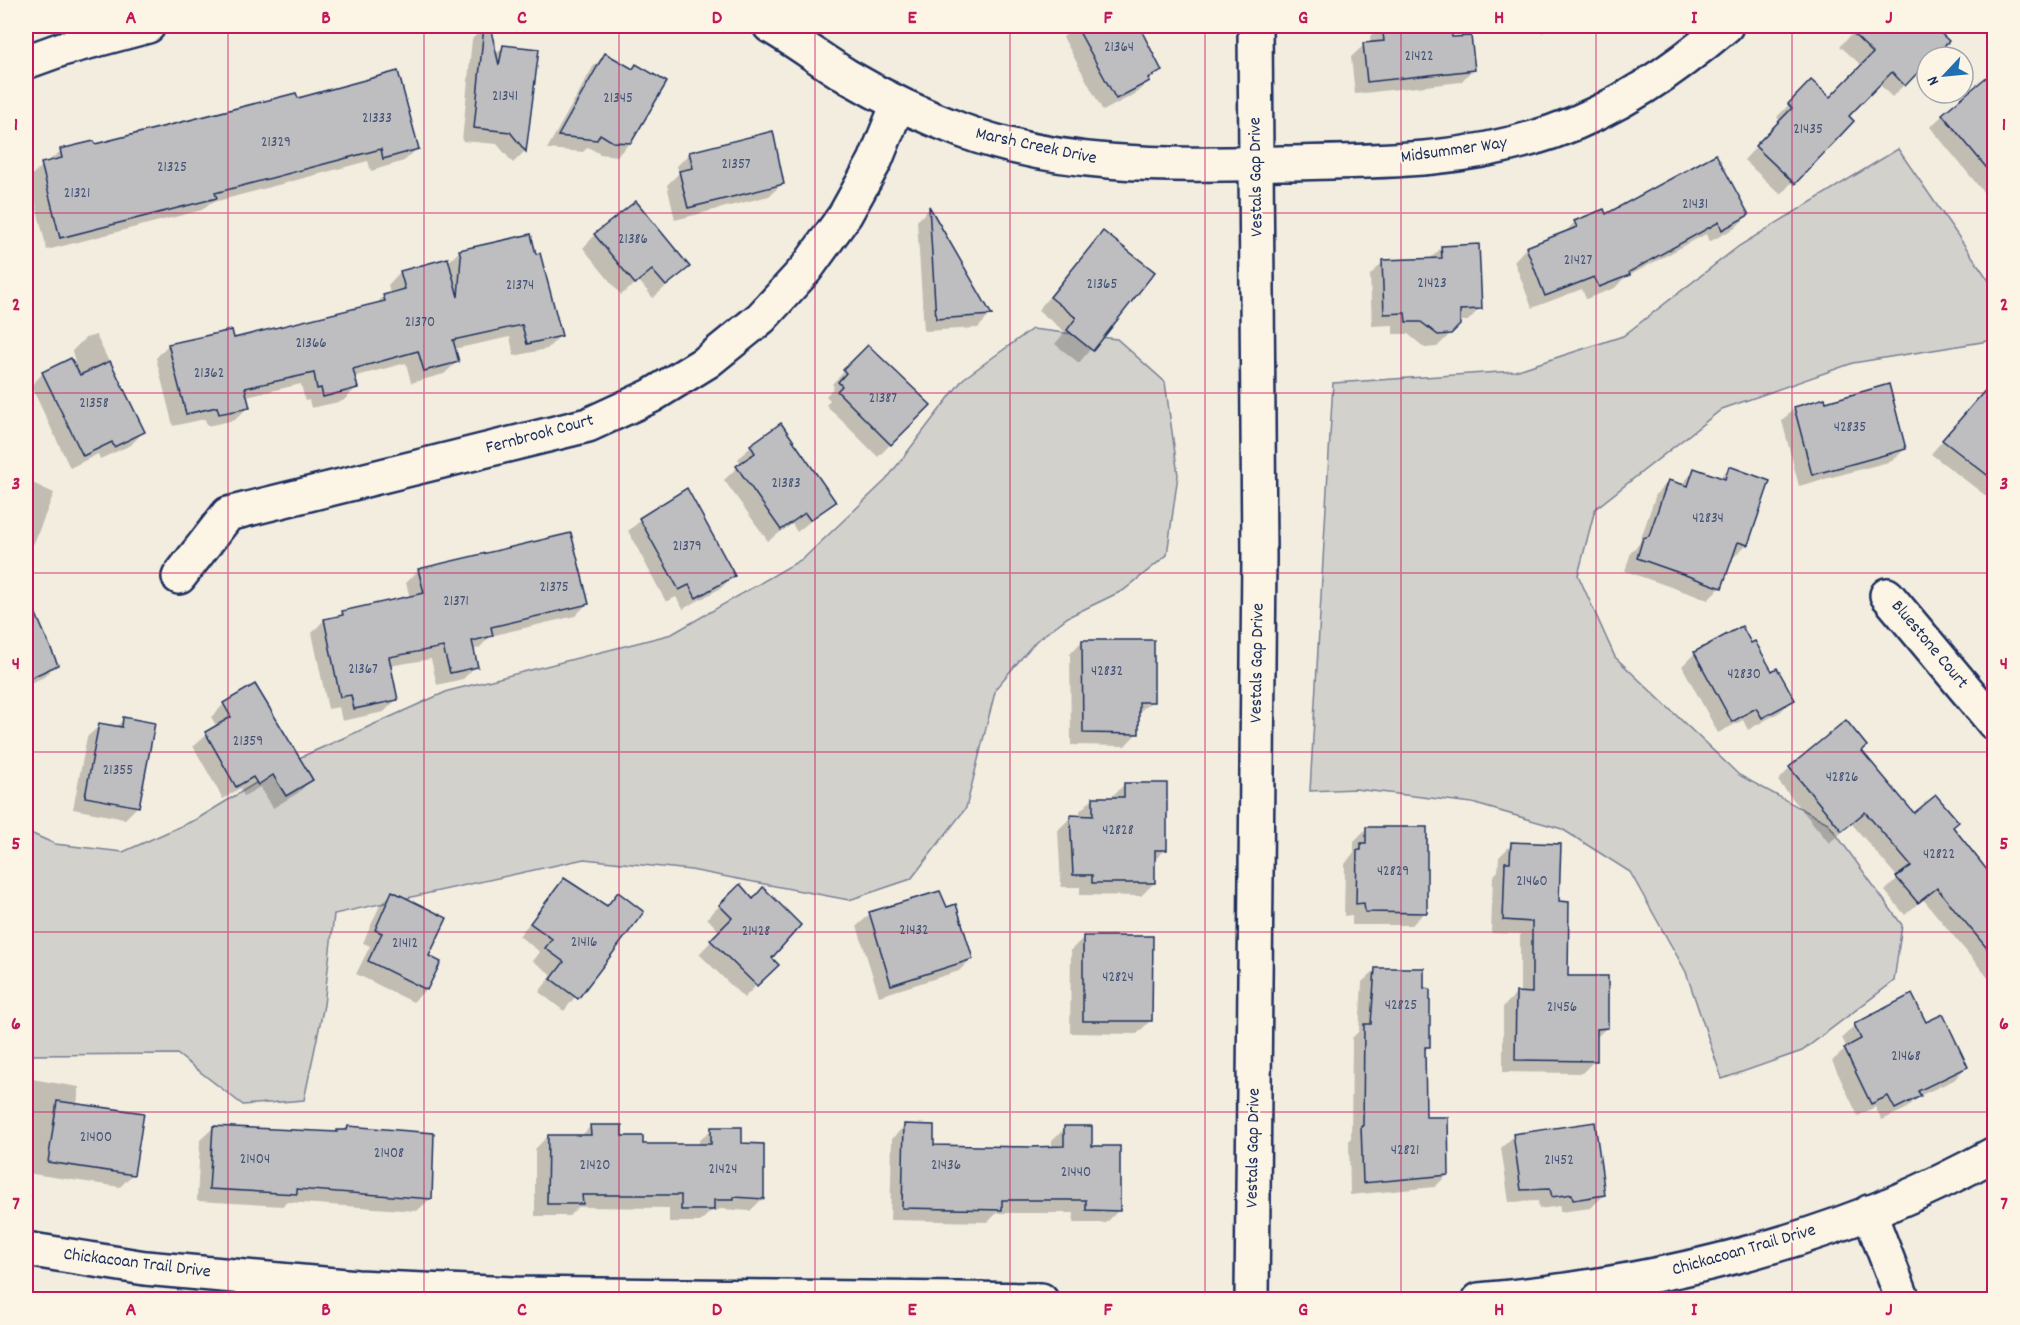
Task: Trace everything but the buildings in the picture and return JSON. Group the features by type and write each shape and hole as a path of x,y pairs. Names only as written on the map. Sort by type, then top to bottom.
{"street":[{"path":"26,62 72,46 148,26"},
{"name":"Marsh Creek Drive","path":"770,26 846,76 898,104 965,132 1035,151 1103,161 1168,164 1257,163"},
{"name":"Vestals Gap Drive","path":"1252,1299 1259,557 1255,26"},
{"name":"Midsummer Way","path":"1257,163 1421,160 1488,150 1554,131 1619,102 1677,66 1726,26"},
{"name":"Fernbrook Court","path":"179,577 228,514 588,425 651,396 708,361 761,318 806,269 845,215 875,161 898,104"},
{"name":"Bluestone Court","path":"1887,595 1995,723"},
{"name":"Chickacoan Trail Drive","path":"1479,1299 1559,1293 1649,1277 1759,1250 1869,1212 1995,1154"},
{"path":"1869,1212 1904,1299"},
{"name":"Chickacoan Trail Drive","path":"26,1249 145,1268 356,1293 1041,1299"}],"shaded area":[{"path":"1898,149 1994,288 1994,340 1853,363 1722,409 1595,509 1578,575 1615,657 1739,775 1828,823 1902,925 1894,981 1802,1051 1722,1079 1686,972 1630,872 1562,829 1472,803 1355,789 1310,791 1333,383 1515,371 1623,336 1739,246"},
{"path":"1032,329 1117,339 1165,382 1178,475 1167,555 1124,590 1068,617 1036,641 996,688 966,808 911,879 849,900 691,870 584,859 334,914 324,1005 304,1100 243,1105 177,1054 26,1055 26,831 55,844 123,852 197,819 290,762 448,691 672,634 804,558 886,480 963,379"}]}
